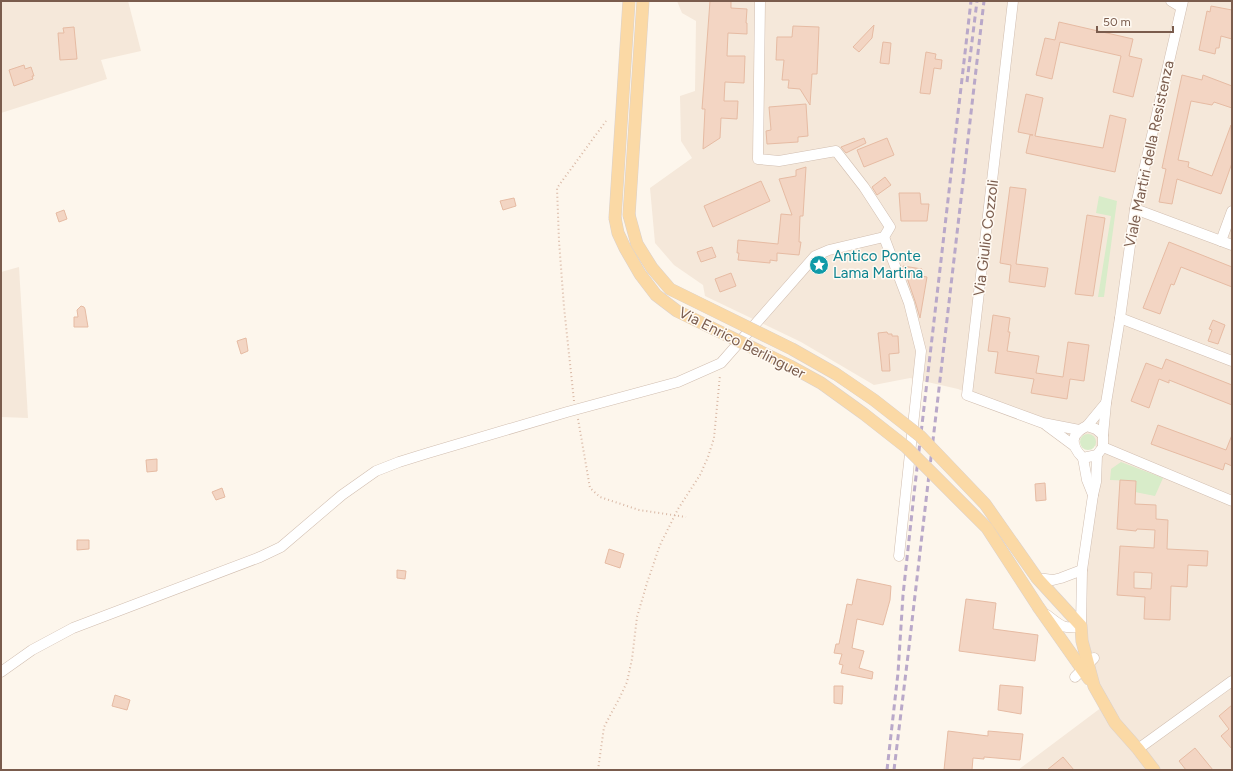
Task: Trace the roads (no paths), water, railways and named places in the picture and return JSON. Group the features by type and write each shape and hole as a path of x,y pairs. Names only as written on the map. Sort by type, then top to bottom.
{"main road":[{"name":"Via Enrico Berlinguer","path":"629,1 615,218 618,233 640,274 656,295 677,311 790,366 821,383 906,447 987,528 1039,608 1085,667 1115,724 1138,749 1154,770"},
{"name":"Via Enrico Berlinguer","path":"643,1 629,215 636,244 652,268 670,289 792,349 836,374 874,400 920,436 985,504 1037,578 1081,626"},
{"path":"1081,626 1085,667"}],"street":[{"path":"1,672 32,650 73,628 260,557 281,547 342,495 376,471 428,453 576,409 678,382 721,363 815,256 828,250 884,237 890,227 864,187 836,151 779,161 758,159 760,1"},
{"name":"Via Giulio Cozzoli","path":"1013,1 968,395 1042,423 1083,428"},
{"path":"1171,1 1182,4"},
{"name":"Viale Martiri della Resistenza","path":"1103,435 1106,404 1135,209 1182,4"},
{"path":"1135,209 1232,245"},
{"path":"1221,241 1232,211"},
{"path":"884,237 909,303 921,351 899,556"},
{"path":"1120,318 1232,361"},
{"path":"1093,496 1087,480 1083,458 1073,445 1074,436 1106,404"},
{"name":"Via Giulio Cozzoli","path":"1042,423 1073,445"},
{"path":"1081,626 1082,570 1103,435 1096,429 1083,428"},
{"path":"1083,458 1100,451 1232,501"},
{"path":"1037,578 1053,580 1082,570"},
{"name":"Via Enrico Berlinguer","path":"1039,608 1062,627 1072,628 1081,626"},
{"path":"1138,749 1232,681"}],"railway":[{"path":"887,770 898,673 903,595 914,494 971,1"},
{"path":"967,82 977,1"},
{"path":"894,770 984,1"}],"place":[{"name":"Antico Ponte Lama Martina","path":"819,265"}]}
